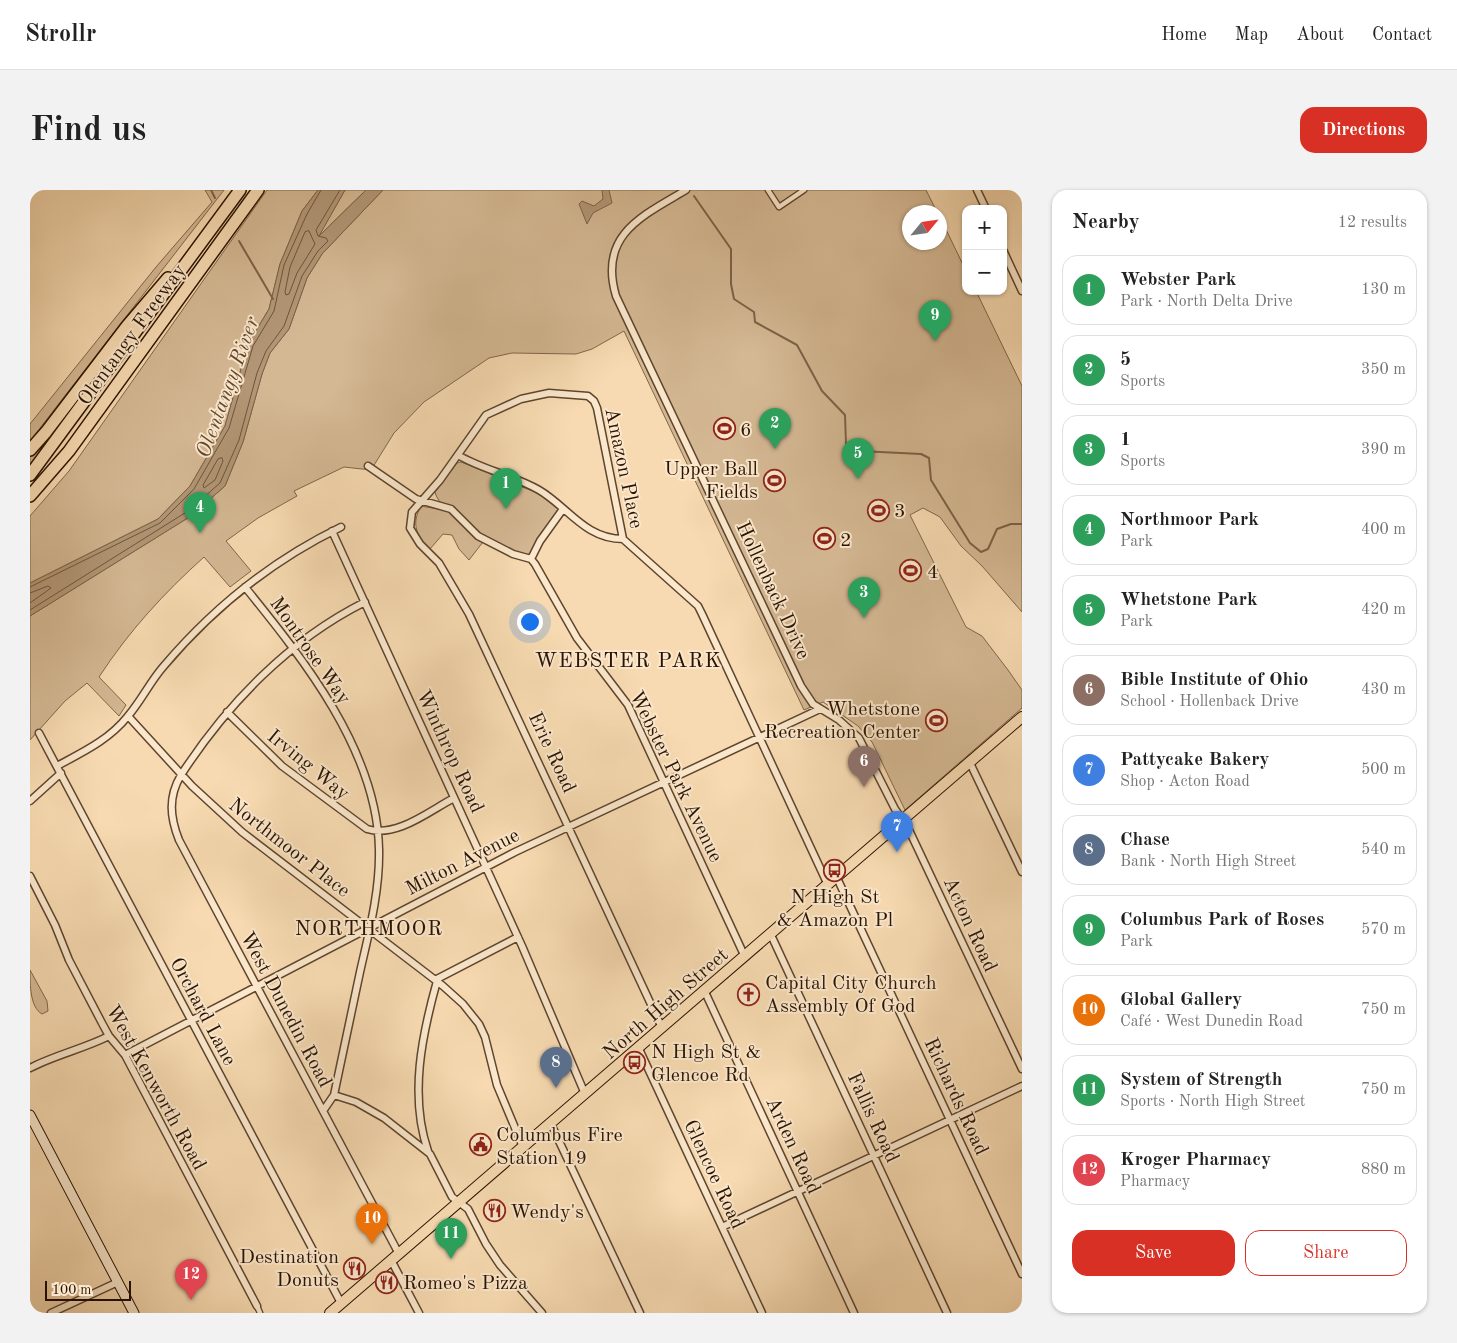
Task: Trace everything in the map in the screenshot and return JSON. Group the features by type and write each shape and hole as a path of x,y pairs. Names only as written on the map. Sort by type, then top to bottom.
{"highway":[{"name":"Olentangy Freeway","path":"30,475 240,190"},
{"name":"Olentangy Freeway","path":"30,496 74,444 258,190"},
{"path":"30,450 52,425 127,326 230,204"},
{"path":"30,506 39,487"}],"main road":[{"name":"North High Street","path":"330,1313 639,1049 1022,717"},
{"path":"30,1115 134,1313"}],"street":[{"name":"Hollenback Drive","path":"686,190 640,217 622,236 614,252 611,270 616,296 801,686 820,710 839,720 859,738 903,820"},
{"path":"768,190 779,207 804,190"},
{"path":"977,190 984,205"},
{"path":"1007,259 1022,291"},
{"name":"Erie Road","path":"580,394 535,395 492,411 481,420 432,490 412,512 410,520 412,534 439,563 469,614 662,1028"},
{"name":"Amazon Place","path":"580,394 594,401 597,408 623,540 698,606 828,886"},
{"path":"458,455 478,466 512,477 540,491 563,509 579,525 614,540 623,540"},
{"path":"368,466 422,501 451,509 478,536 507,551 531,560 540,541 563,509"},
{"path":"432,490 435,504"},
{"path":"57,766 103,740 128,716 163,667 232,596 341,527"},
{"name":"Winthrop Road","path":"332,531 518,937 585,1094"},
{"name":"Webster Park Avenue","path":"531,560 576,638 628,705 745,957"},
{"name":"Montrose Way","path":"245,587 293,647 328,698 345,729 366,781 378,832 379,872 369,928 334,1095 323,1111"},
{"name":"West Dunedin Road","path":"365,602 293,647 227,712 176,784 171,808 176,833 323,1111 395,1257 419,1313"},
{"name":"Milton Avenue","path":"125,1055 486,866 820,710"},
{"name":"Irving Way","path":"227,712 261,747 302,782 356,823 378,832"},
{"name":"Northmoor Place","path":"128,716 182,775 242,832 369,928 463,1004 479,1024 485,1037 497,1085 523,1147"},
{"name":"Orchard Lane","path":"39,733 341,1303"},
{"path":"970,763 1022,872"},
{"path":"30,801 61,774"},
{"path":"378,832 396,829 454,798"},
{"name":"Acton Road","path":"903,820 1022,1070"},
{"name":"West Kenworth Road","path":"30,876 55,925 69,960 109,1036 125,1055 258,1310"},
{"name":"Richards Road","path":"837,878 1022,1274"},
{"name":"Fallis Road","path":"771,935 947,1313"},
{"path":"518,937 436,981 420,1053 420,1105 430,1154 452,1197 468,1208 486,1244 500,1265 542,1313"},
{"name":"Arden Road","path":"704,992 854,1313"},
{"path":"30,1068 53,1056 84,1047 109,1036"},
{"name":"Glencoe Road","path":"639,1049 762,1313"},
{"path":"722,1227 797,1190 1022,1086"},
{"path":"334,1095 356,1102 384,1118 430,1154"},
{"path":"551,1124 640,1313"},
{"path":"51,1313 118,1282"}],"shaded area":[{"path":"205,190 224,190 30,441 30,424 156,267 212,202"},
{"path":"267,190 318,190 302,211 280,264 269,309 248,344 225,426 190,486 158,519 30,583 30,516 69,471"},
{"path":"345,190 366,190 318,237"},
{"path":"383,190 926,190 934,205 902,205 902,250 947,250 947,232 962,263 962,295 978,295 1022,386 1022,612 982,566 961,546 940,517 923,508 910,515 966,627 982,636 1022,690 1022,708 905,810 872,742 858,726 823,702 804,710 624,331 592,349 576,354 512,353 489,358 424,402 394,433 371,470 344,467 294,491 297,496 258,518 226,541 251,571 230,587 204,557 175,584 122,644 99,677 126,705 119,716 87,683 65,701 30,740 30,616 191,516 225,486 243,442 262,374 270,353 289,329 307,278 322,254"},
{"path":"99,371 101,372 30,466 30,457 51,434"},
{"path":"461,462 542,495 558,509 529,556 491,540 461,520 439,501 435,492 457,463"},
{"path":"421,506 449,511 483,542 469,560 459,549 452,535 443,534 430,549 425,544 418,534 416,524 416,518"},
{"path":"30,970 47,1001 48,1011 42,1014 38,1011 33,1001"}],"water":[{"path":"318,190 345,190 319,236 366,190 383,190 322,254 307,278 289,329 270,353 262,374 243,442 225,486 191,516 30,616 30,583 158,519 190,486 225,426 248,344 269,309 280,264 302,211"},
{"path":"602,190 609,190 612,203 593,213 587,224 579,204 582,201 594,206 603,199"}],"waterway":[{"path":"211,190 215,198"},
{"path":"694,196 731,249 731,284 734,299 754,312 755,322 797,345 822,391 845,415 846,444 860,451 921,454 929,458 931,480 970,543 981,552 988,549 997,529 1011,524 1022,524"},
{"path":"239,241 273,299"}],"place":[{"name":"Columbus Park of Roses","path":"935,341"},
{"name":"6","path":"724,429"},
{"name":"5","path":"775,449"},
{"name":"Whetstone Park","path":"858,479"},
{"name":"Upper Ball Fields","path":"774,480"},
{"name":"Webster Park","path":"506,509"},
{"name":"3","path":"878,510"},
{"name":"Northmoor Park","path":"200,533"},
{"name":"2","path":"824,539"},
{"name":"4","path":"911,571"},
{"name":"1","path":"864,618"},
{"name":"Whetstone Recreation Center","path":"936,720"},
{"name":"Bible Institute of Ohio","path":"864,787"},
{"name":"Pattycake Bakery","path":"897,852"},
{"name":"N High St & Amazon Pl","path":"835,870"},
{"name":"Capital City Church Assembly Of God","path":"749,994"},
{"name":"N High St & Glencoe Rd","path":"635,1063"},
{"name":"Chase","path":"556,1088"},
{"name":"Columbus Fire Station 19","path":"480,1145"},
{"name":"Wendy's","path":"494,1211"},
{"name":"Global Gallery","path":"372,1244"},
{"name":"System of Strength","path":"451,1259"},
{"name":"Destination Donuts","path":"355,1268"},
{"name":"Romeo's Pizza","path":"387,1282"},
{"name":"Kroger Pharmacy","path":"191,1300"}],"district":[{"name":"WEBSTER PARK","path":"628,660"},
{"name":"NORTHMOOR","path":"369,928"}],"water label":[{"name":"Olentangy River","path":"227,387"}]}
